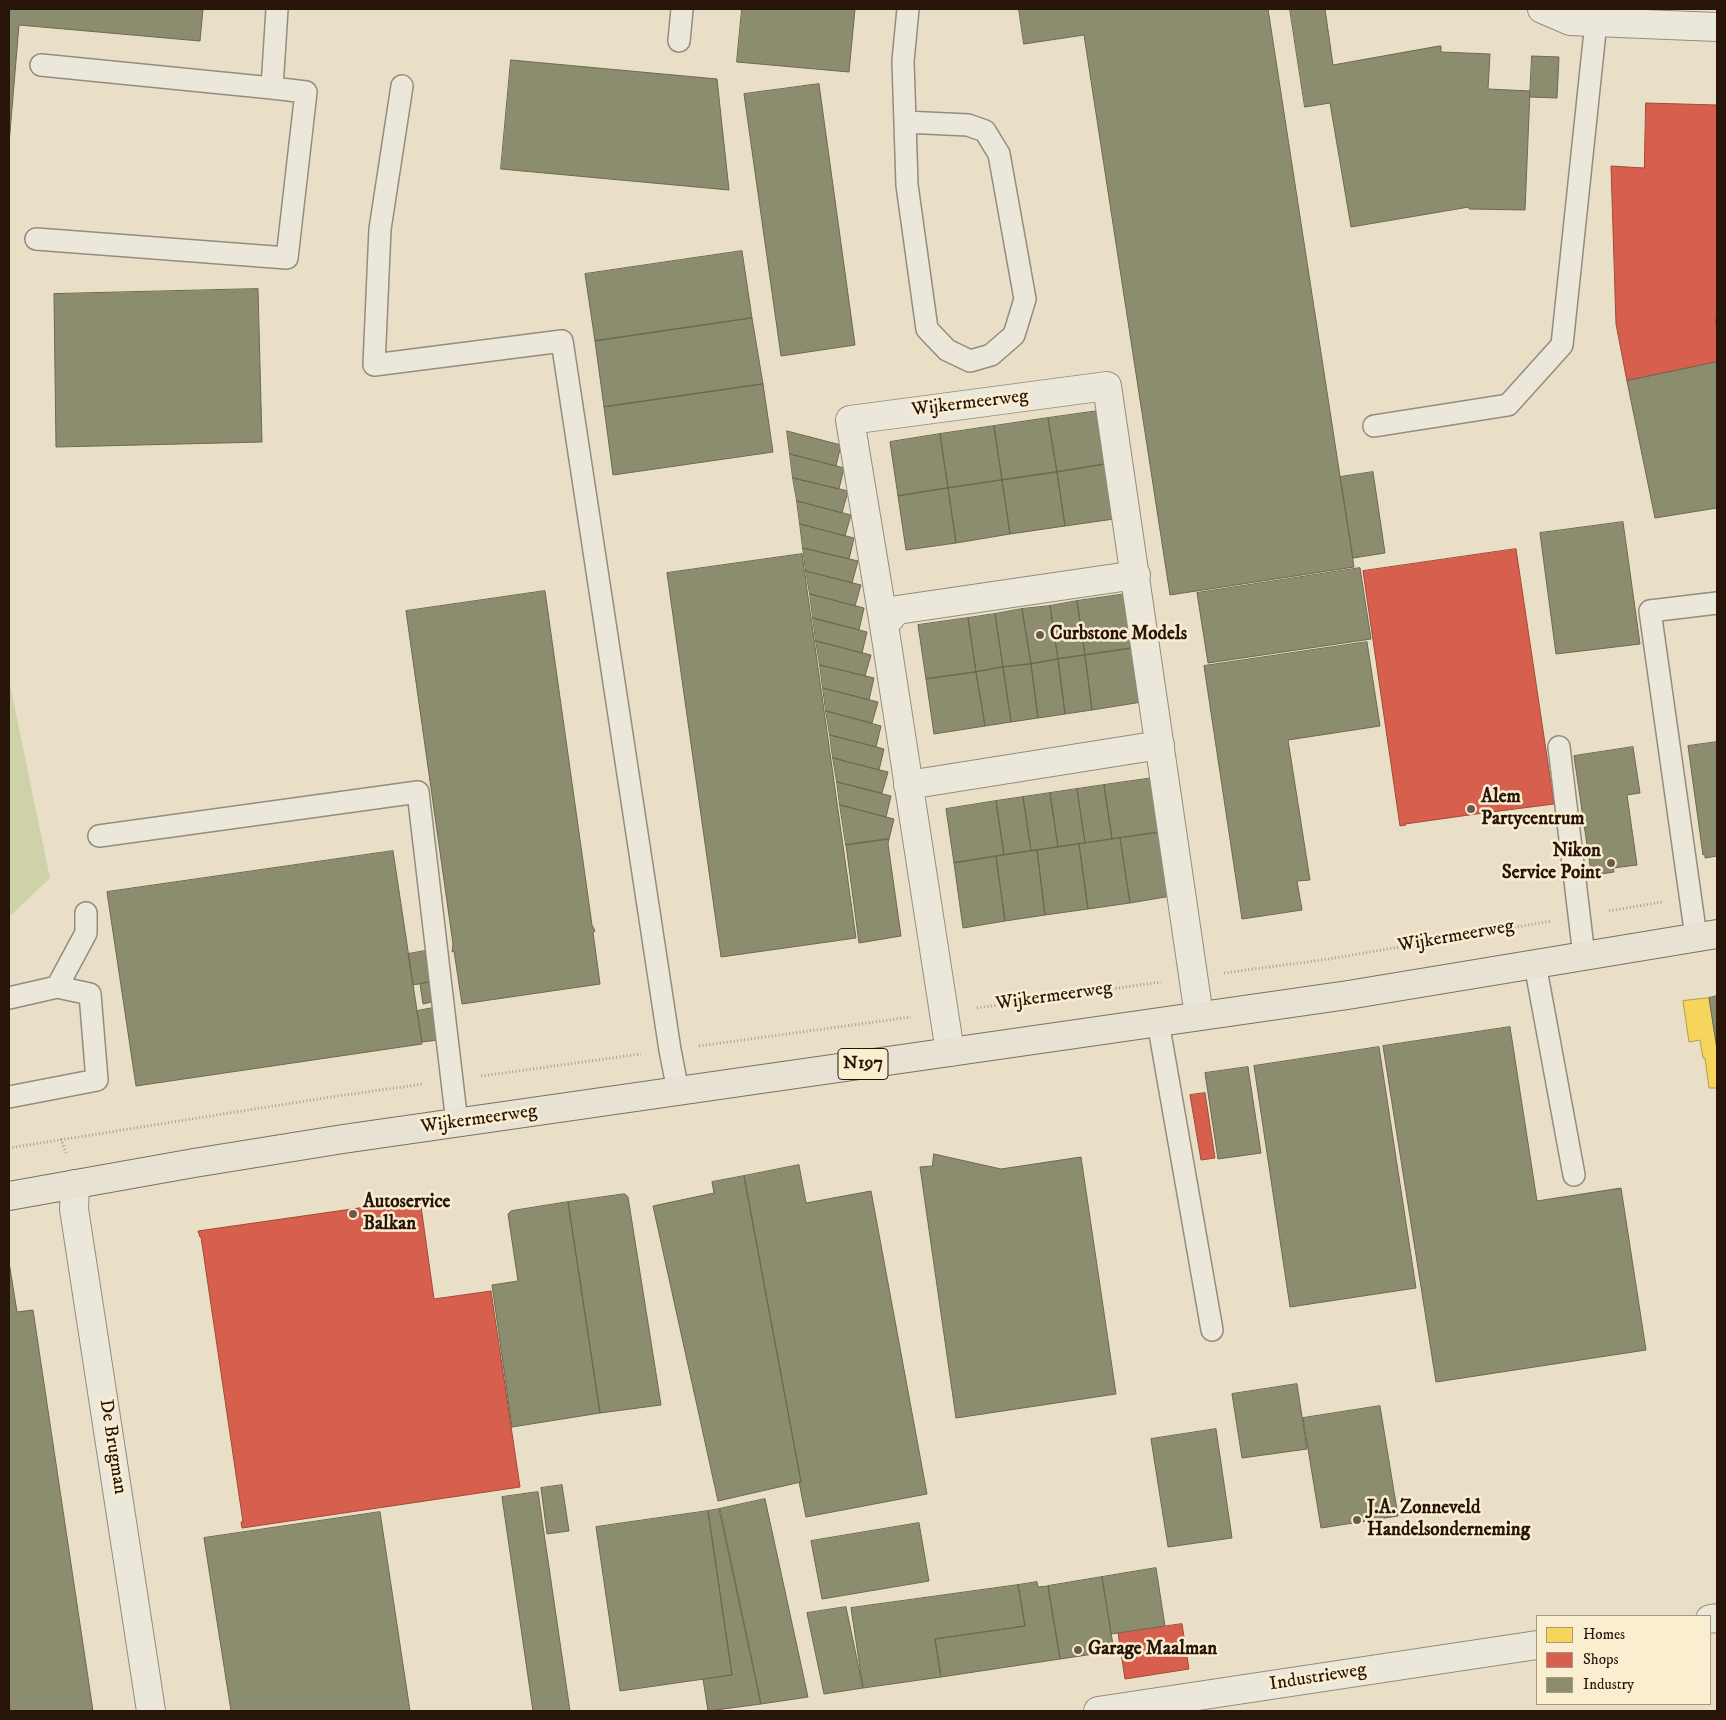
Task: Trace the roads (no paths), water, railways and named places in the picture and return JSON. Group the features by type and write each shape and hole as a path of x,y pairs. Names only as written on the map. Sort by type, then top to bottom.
{"main road":[{"name":"Wijkermeerweg","path":"9,1196 343,1139 1348,994 1707,936"}],"street":[{"path":"1542,9 1570,22 1717,27"},
{"name":"Wijkermeerweg","path":"950,1052 884,625 850,420 1107,386 1199,1016"},
{"path":"884,625 897,610 1136,575"},
{"path":"908,785 1160,745"},
{"name":"De Brugman","path":"76,1184 74,1209 151,1711"},
{"name":"Industrieweg","path":"1098,1711 1536,1645"}],"lane":[{"path":"272,88 277,9"},
{"path":"679,41 682,9"},
{"path":"905,122 968,125 985,131 999,154 1025,299 1014,334 990,356 970,361 947,350 927,329 907,185 903,61 908,9"},
{"path":"1374,426 1508,405 1562,345 1596,22"},
{"path":"36,239 287,258 306,92 41,65"},
{"path":"402,86 380,229 374,365 562,341 670,1050 678,1091"},
{"path":"1707,936 1690,898 1650,611 1717,603"},
{"path":"1559,747 1584,956"},
{"path":"99,836 418,792 457,1123"},
{"path":"57,987 86,933 86,913"},
{"path":"1535,964 1574,1175"},
{"path":"9,998 57,987 90,994 97,1080 9,1097"},
{"path":"1158,1022 1212,1330"}],"place":[{"name":"Curbstone Models","path":"1040,635"},
{"name":"Alem Partycentrum","path":"1471,809"},
{"name":"Nikon Service Point","path":"1611,863"},
{"name":"Autoservice Balkan","path":"353,1214"},
{"name":"J.A. Zonneveld Handelsonderneming","path":"1357,1520"},
{"name":"Garage Maalman","path":"1078,1650"}]}
